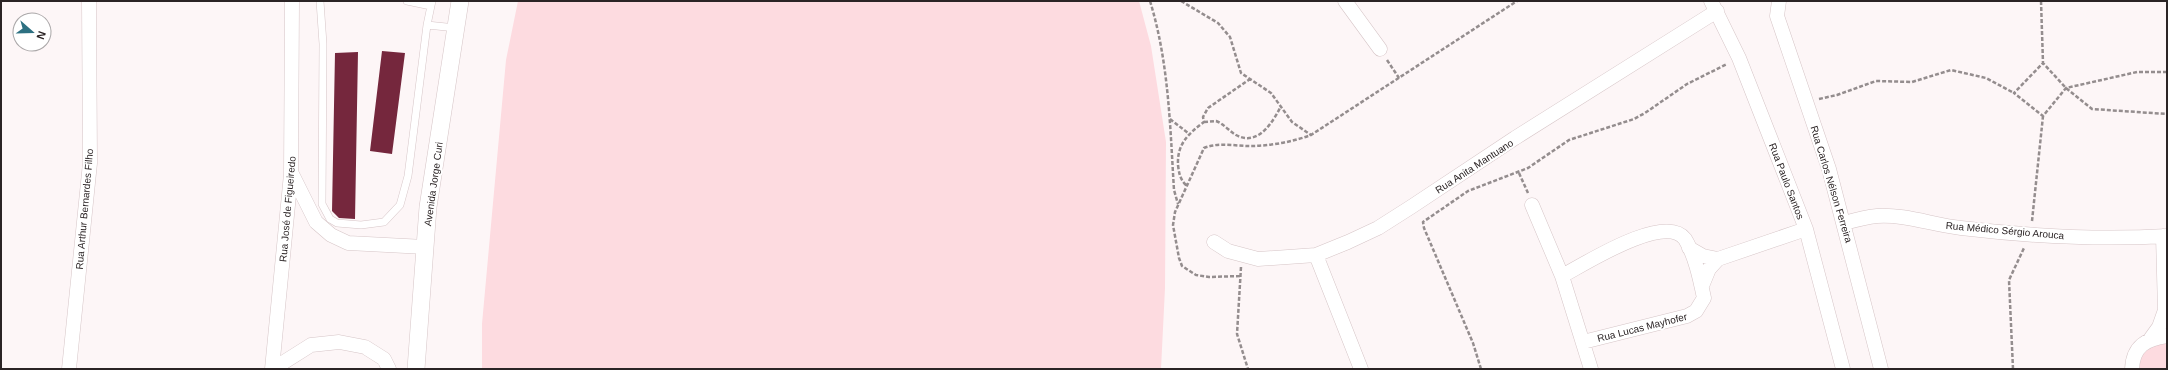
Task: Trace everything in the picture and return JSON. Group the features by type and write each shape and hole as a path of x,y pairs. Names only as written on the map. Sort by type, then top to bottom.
{"street":[{"name":"Rua Arthur Bernardes Filho","path":"69,369 90,163 89,1"},
{"name":"Rua José de Figueiredo","path":"273,369 292,174 292,1"},
{"name":"Avenida Jorge Curi","path":"416,369 428,207 460,1"},
{"path":"1345,1 1380,49"},
{"name":"Rua Carlos Nélson Ferreira","path":"1779,1 1777,16 1829,169 1881,369"},
{"name":"Rua Paulo Santos","path":"1714,6 1739,58 1806,229 1843,369"},
{"name":"Rua Anita Mantuano","path":"1214,242 1241,256 1258,259 1316,255 1378,228 1714,6"},
{"path":"292,174 316,222 331,235 348,243 425,247"},
{"path":"1532,205 1562,276 1591,369"},
{"name":"Rua Médico Sérgio Arouca","path":"1844,223 1877,216 1893,216 1960,228 2046,235 2165,236"},
{"path":"1718,259 1806,229"},
{"name":"Rua Lucas Mayhofer","path":"1562,276 1630,240 1655,231 1676,233 1684,238 1702,286 1704,298 1702,304 1696,311 1687,316 1583,342"},
{"path":"2132,369 2139,347 2151,338 2159,327 2166,312 2165,236"},
{"name":"Rua Lucas Mayhofer","path":"1689,248 1703,256 1718,259"},
{"path":"1316,255 1360,369"},
{"name":"Rua Lucas Mayhofer","path":"1702,286 1709,269 1718,259"},
{"path":"2151,338 2167,336"},
{"path":"273,369 311,345 339,342 365,347 384,359 389,369"}],"lane":[{"path":"320,1 323,44 322,204 330,219 337,223 361,225 384,222 400,205 408,176 427,25 432,4 407,1"},
{"path":"427,25 456,28"}],"path":[{"path":"1150,1 1164,57 1170,119 1174,190 1178,204"},
{"path":"1181,1 1221,26 1230,37 1241,73 1271,92 1292,122 1311,135"},
{"path":"1240,276 1209,277 1196,275 1182,266 1173,225 1178,204 1204,148 1210,146 1252,146 1295,141 1311,135 1517,1"},
{"path":"2041,1 2043,63 2066,88 2092,109 2167,114"},
{"path":"1481,369 1473,343 1424,228 1423,222 1468,192 1519,173 1537,163 1569,140 1634,119 1687,84 1739,58"},
{"path":"2014,93 2043,63"},
{"path":"1393,70 1399,78"},
{"path":"1806,102 1837,95 1876,81 1912,82 1951,70 1986,78 2014,93 2043,116 2066,88 2137,72 2167,72"},
{"path":"1204,122 1203,117 1208,108 1250,79"},
{"path":"1186,185 1179,174 1178,151 1188,133 1204,122 1216,120 1237,136 1254,136 1263,132 1271,125 1281,106"},
{"path":"1170,119 1188,133"},
{"path":"1519,173 1523,183"},
{"path":"1241,256 1237,334 1248,369"}],"shaded area":[{"path":"518,1 1139,1 1151,46 1166,142 1165,288 1161,369 482,369 482,324 506,60"},
{"path":"2167,336 2167,369 2132,369 2135,356"}],"building":[{"path":"382,51 405,53 392,154 370,151"},
{"path":"358,52 355,219 339,218 332,211 335,53"}]}
